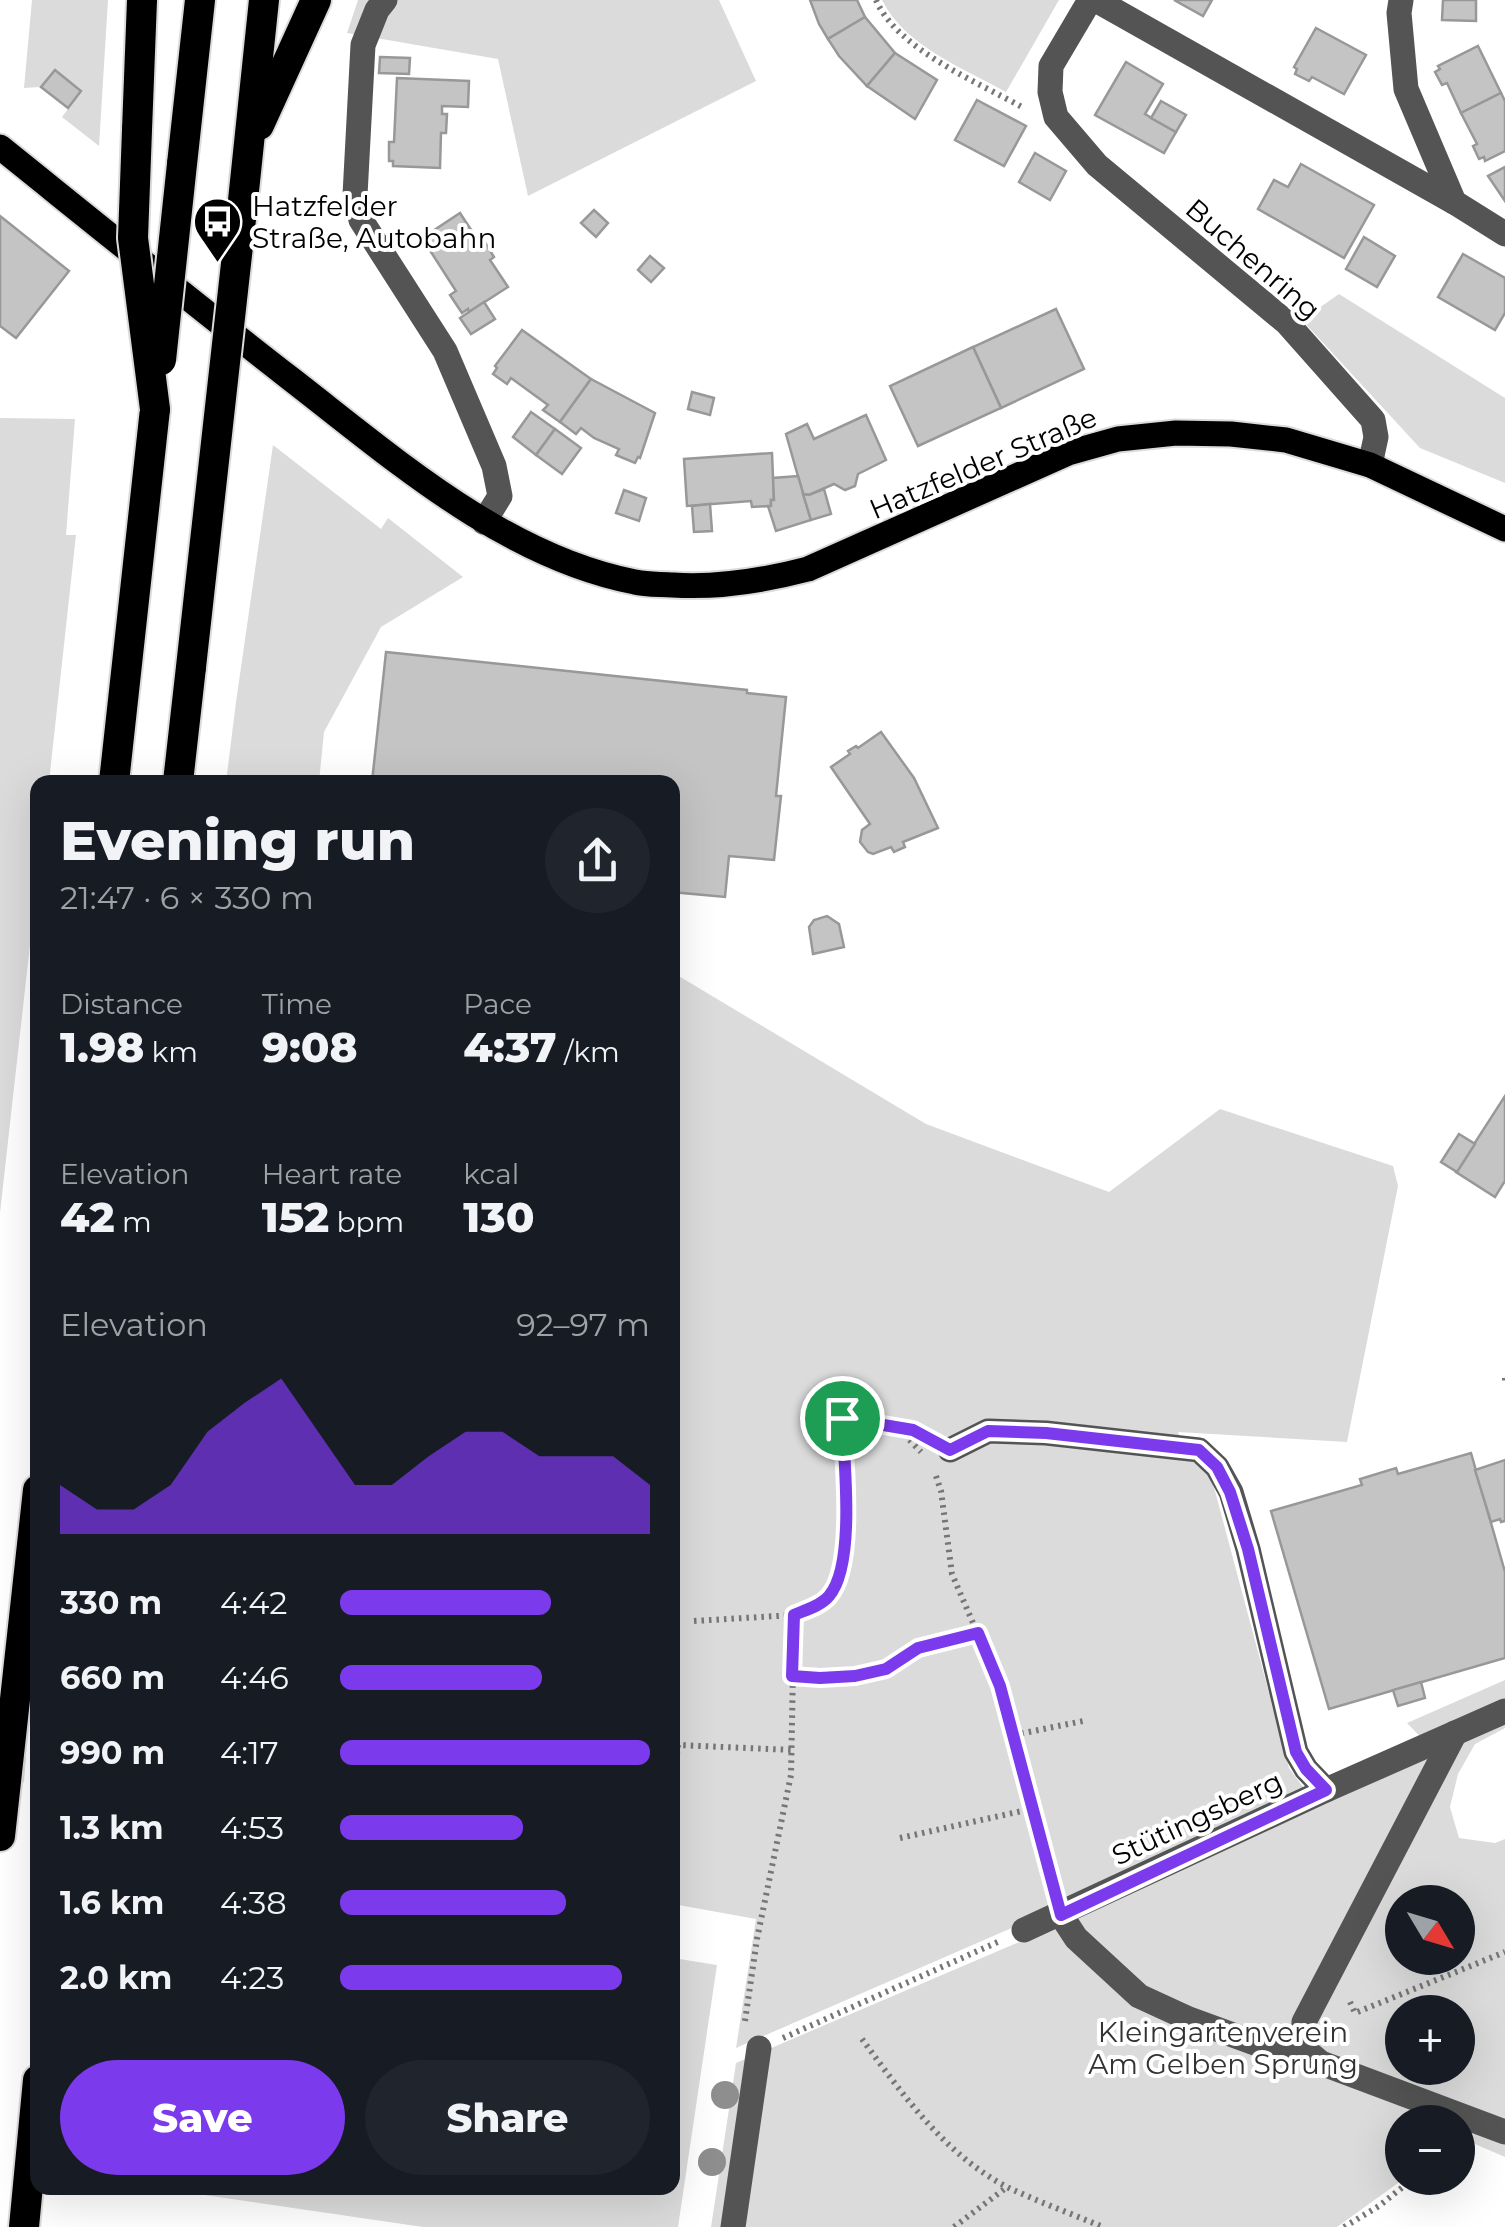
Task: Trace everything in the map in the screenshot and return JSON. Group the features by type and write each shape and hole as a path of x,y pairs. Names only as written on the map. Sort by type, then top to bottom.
{"highway":[{"path":"142,0 133,238 155,409"},
{"path":"115,775 200,0"},
{"path":"179,775 264,0"},
{"path":"248,150 316,0"},
{"path":"0,1836 30,1563"},
{"path":"25,2219 30,2166"}],"main road":[{"name":"Hatzfelder Straße","path":"0,147 316,398 484,522 575,566 637,583 706,587 764,580 808,569 1068,453 1118,439 1176,433 1286,440 1370,465 1505,529"}],"street":[{"path":"385,0 363,45 354,195 361,220 445,350 494,466 500,496 484,522"},
{"path":"1056,117 1050,92 1052,66 1093,0 1505,234"},
{"path":"1400,0 1406,89 1454,202"},
{"name":"Buchenring","path":"1056,117 1097,166 1287,323 1373,420 1376,437 1370,465"},
{"path":"950,1450 988,1431 1046,1433 1199,1450 1206,1454 1230,1492 1248,1549 1296,1752 1326,1790"},
{"name":"Stütingsberg","path":"1024,1930 1505,1711"},
{"path":"1303,2048 1304,2022 1455,1732"},
{"path":"1061,1915 1076,1938 1139,1996 1188,2019 1274,2050 1303,2048 1321,2063 1505,2132"},
{"path":"733,2227 760,2048"}],"path":[{"path":"876,0 906,39 925,54 1027,110 1056,117"},
{"path":"694,1621 794,1615 828,1597 840,1576 844,1556 842,1418 913,1430 950,1450"},
{"path":"941,1491 952,1574 1000,1686 1061,1915"},
{"path":"794,1615 791,1775 757,1939 742,2045 760,2048 1024,1930"},
{"path":"792,1676 838,1677 886,1669 918,1648 978,1633"},
{"path":"1014,1736 1083,1721"},
{"path":"680,1745 792,1750"},
{"path":"900,1838 1032,1809"},
{"path":"1324,1982 1348,1997 1355,2012 1505,1952"},
{"path":"862,2039 939,2136 972,2164 1007,2186 1102,2227"},
{"path":"954,2227 1007,2186"},
{"path":"1344,2227 1393,2195"}],"green space":[{"path":"32,0 108,0 99,146 62,117 82,90 55,69 40,87 24,88"},
{"path":"358,0 719,0 756,81 528,196 498,59 347,33"},
{"path":"882,0 1059,0 1006,92 920,43 892,16"},
{"path":"1339,294 1505,398 1505,483 1420,448 1302,320"},
{"path":"0,418 75,419 66,535 76,535 50,775 30,775 30,945 0,1213"},
{"path":"273,445 381,529 388,518 463,577 381,627 324,732 320,775 227,775"},
{"path":"680,977 926,1124 1109,1192 1220,1109 1393,1166 1398,1186 1347,1442 1178,1432 1189,1456 1208,1470 1289,1768 1306,1791 1037,1917 736,2048 756,1919 680,1905"},
{"name":"Kleingartenverein Am Gelben Sprung","path":"1505,1680 1505,1728 1475,1744 1458,1774 1450,1807 1459,1838 1495,1843 1505,1839 1505,2157 1475,2144 1475,2105 1385,2105 1385,2192 1337,2227 711,2227 736,2063 1071,1920 1435,1752 1407,1723"},
{"path":"680,1959 717,1965 678,2227 423,2227 204,2195 680,2195"}],"building":[{"path":"810,0 857,0 865,17 828,39"},
{"path":"1174,0 1212,0 1203,16"},
{"path":"1443,0 1476,0 1476,21 1442,20"},
{"path":"865,17 895,53 867,86 828,39"},
{"path":"1316,28 1366,55 1344,94 1312,77 1309,81 1295,74 1294,67"},
{"path":"1478,46 1501,93 1461,113 1447,83 1442,85 1435,72 1440,69 1438,66"},
{"path":"895,53 937,80 915,119 867,86"},
{"path":"380,57 410,58 409,74 379,73"},
{"path":"1126,62 1163,84 1145,114 1176,132 1164,153 1095,115"},
{"path":"55,70 81,91 68,108 41,87"},
{"path":"397,78 469,81 468,107 442,106 442,114 447,114 446,133 441,133 440,168 393,166 393,161 389,161 389,142 394,142"},
{"path":"1501,93 1505,101 1505,151 1485,161 1484,157 1479,159 1473,146 1477,144 1461,113"},
{"path":"977,100 1026,126 1004,166 955,140"},
{"path":"1161,101 1186,115 1176,132 1151,118"},
{"path":"1035,153 1066,171 1050,200 1019,182"},
{"path":"1301,164 1374,205 1344,258 1258,209 1274,180 1288,187"},
{"path":"1505,167 1505,201 1488,176"},
{"path":"594,210 608,223 596,237 581,223"},
{"path":"460,213 479,242 483,239 494,257 490,260 508,287 462,313 450,295 456,291 422,238"},
{"path":"0,216 69,271 16,338 0,326"},
{"path":"1364,237 1395,256 1377,287 1346,269"},
{"path":"1463,254 1505,278 1505,313 1495,330 1438,297"},
{"path":"650,256 664,268 651,282 638,270"},
{"path":"484,302 495,319 471,334 460,318"},
{"path":"1056,309 1084,369 1001,408 973,347"},
{"path":"522,330 591,379 560,422 543,410 548,405 511,378 507,384 493,374"},
{"path":"973,347 1001,408 918,446 890,386"},
{"path":"591,379 655,413 635,463 616,455 619,449 581,428 576,434 560,422"},
{"path":"692,392 714,398 710,415 688,409"},
{"path":"531,412 555,429 536,455 513,437"},
{"path":"866,415 886,460 858,474 855,486 845,490 834,484 803,494 786,434 807,424 814,439"},
{"path":"555,429 581,448 562,474 536,455"},
{"path":"772,453 771,506 752,507 751,501 687,506 684,459"},
{"path":"798,476 811,520 776,531 768,506 774,500 773,478"},
{"path":"824,489 831,514 811,520 803,494"},
{"path":"624,490 646,498 639,521 616,513"},
{"path":"710,504 712,531 694,532 692,506"},
{"path":"386,652 786,697 774,860 729,856 725,897 680,893 680,775 373,775"},
{"path":"881,732 914,778 938,828 903,842 905,847 894,852 891,847 873,854 860,842 862,830 870,824 831,767 850,754 848,751"},
{"path":"827,916 839,924 844,947 813,954 809,927 814,920"},
{"path":"1505,1096 1505,1181 1495,1197 1456,1172"},
{"path":"1459,1134 1475,1144 1457,1172 1441,1162"},
{"path":"1471,1453 1505,1572 1505,1658 1329,1709 1271,1511 1362,1485 1360,1479 1396,1468 1398,1474"},
{"path":"1505,1460 1505,1521 1491,1522 1475,1470"},
{"path":"1421,1682 1425,1698 1398,1706 1393,1690"}],"tunnel":[{"path":"0,1768 30,1770"}],"place":[{"name":"Hatzfelder Straße, Autobahn","path":"217,264"}],"route":[{"path":"842,1418 913,1430 950,1450 988,1431 1046,1433 1199,1450 1206,1454 1230,1492 1248,1549 1296,1752 1326,1790 1061,1915 1000,1686 978,1633 918,1648 886,1669 855,1676 792,1676 794,1615 828,1597 840,1576 844,1556 842,1418"}]}
